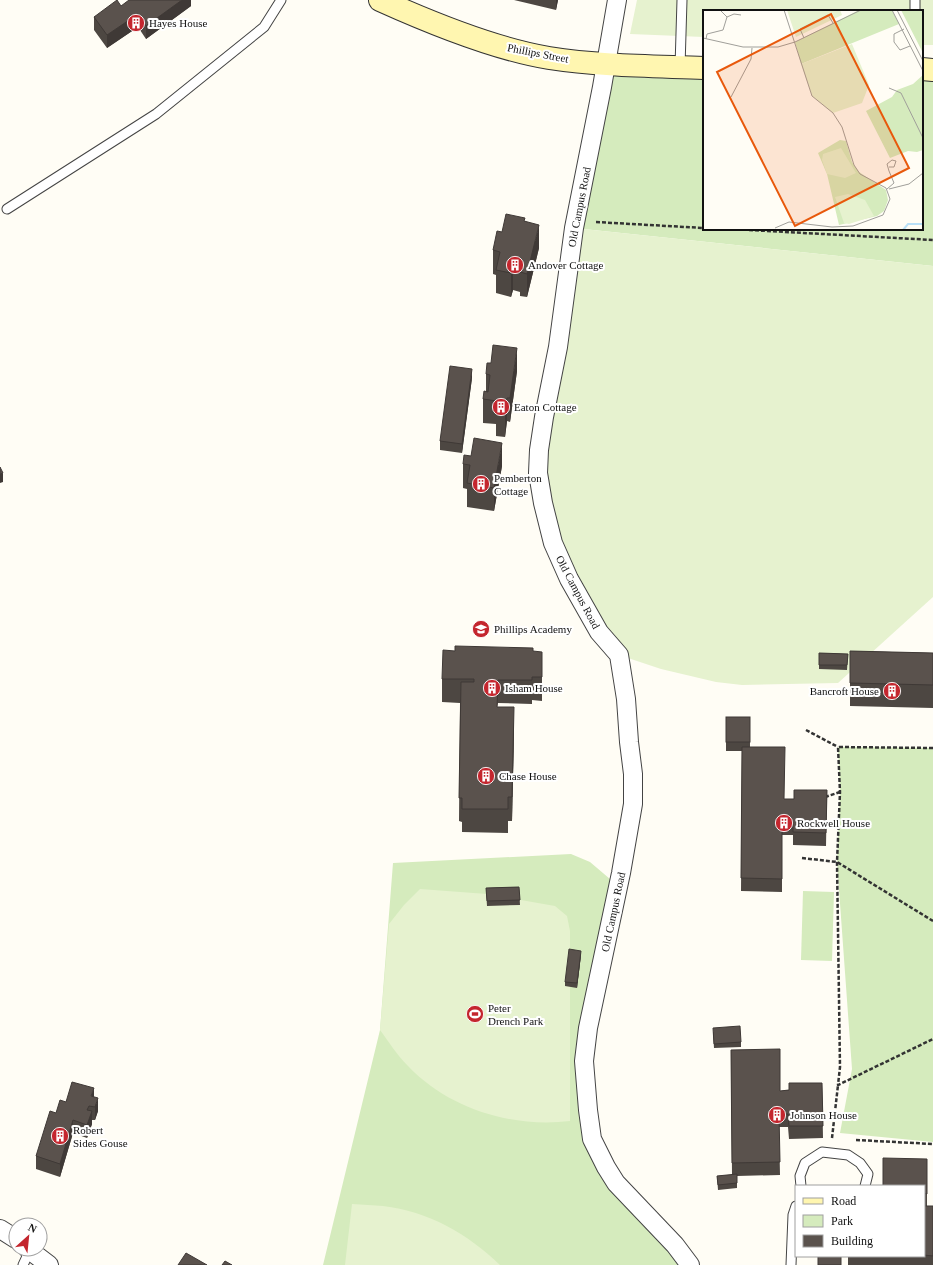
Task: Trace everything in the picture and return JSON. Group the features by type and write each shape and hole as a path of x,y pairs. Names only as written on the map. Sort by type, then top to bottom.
{"street":[{"name":"Phillips Street","path":"380,0 481,40 549,58 606,64 703,68"},
{"name":"Old Campus Road","path":"617,0 575,221 558,347 543,423 538,473 543,503 553,543 598,632 619,655 626,699 633,774 633,804 622,868 588,1028 584,1061 592,1139 616,1183 675,1245 690,1265"},
{"path":"923,69 933,70"},
{"path":"31,1257 49,1265"}],"lane":[{"path":"7,209 156,114 264,27 281,0"},
{"path":"680,67 682,0"},
{"path":"914,0 915,10"},
{"path":"801,1185 800,1176 805,1163 822,1152 848,1155 860,1163 868,1174 865,1185"},
{"path":"791,1265 793,1215 795,1209"}],"path":[{"path":"575,221 703,228"},
{"path":"749,230 933,240"},
{"path":"806,730 838,747 933,748"},
{"path":"832,1139 840,1067 837,862 840,792 838,747"},
{"path":"822,798 840,792"},
{"path":"802,858 837,862 933,921"},
{"path":"838,1085 933,1039"},
{"path":"855,1140 933,1144"}],"green space":[{"path":"637,0 933,0 933,45 923,45 923,10 703,10 703,37 630,34"},
{"path":"606,63 703,68 703,230 923,230 923,72 933,72 933,266 574,228"},
{"path":"574,228 933,266 933,597 838,683 742,685 716,682 661,669 619,655 553,543 538,473"},
{"path":"838,747 933,748 933,1142 840,1133 852,1069 837,862 840,792"},
{"path":"571,854 590,862 610,879 579,1031 606,1167 685,1265 323,1265 380,1030 393,863"},
{"name":"Peter Drench Park","path":"420,889 487,894 555,906 567,916 570,931 570,1121 526,1121 504,1118 462,1104 442,1094 424,1081 404,1062 380,1030 389,924 404,905"},
{"path":"803,891 834,892 832,961 801,960"},
{"path":"352,1204 383,1206 400,1209 431,1219 475,1243 500,1265 345,1265"}],"building":[{"path":"117,0 121,6 129,0 182,0 146,26 138,14 107,35 94,17"},
{"path":"506,214 525,218 524,221 539,225 527,274 520,272 521,268 513,267 511,273 496,270 500,252 493,250 497,231 502,232"},
{"path":"493,345 517,348 510,398 507,398 505,413 496,412 497,401 483,399 484,391 488,392 490,375 486,374 487,363 491,363"},
{"path":"450,366 472,369 462,444 440,441"},
{"path":"474,438 502,443 494,488 467,483 470,465 463,464 464,455 471,456"},
{"path":"0,467 3,473 0,474"},
{"path":"455,646 533,648 533,651 542,652 542,677 532,677 532,680 498,680 497,707 514,707 512,797 508,797 508,809 462,809 462,798 459,798 461,682 474,682 474,679 442,679 443,650 455,651"},
{"path":"850,651 933,653 933,685 850,683"},
{"path":"819,653 848,654 847,665 819,665"},
{"path":"726,717 750,717 750,742 726,742"},
{"name":"Rockwell House","path":"742,747 785,747 784,799 794,799 794,790 827,790 826,833 793,832 793,822 782,822 782,879 741,878"},
{"path":"519,887 520,900 487,901 486,888"},
{"path":"569,949 581,951 577,983 565,982"},
{"path":"740,1026 741,1042 714,1044 713,1028"},
{"name":"Johnson House","path":"780,1049 780,1091 789,1090 789,1083 822,1083 823,1126 789,1126 788,1114 779,1114 780,1162 732,1163 731,1050"},
{"name":"Robert Sides Gouse","path":"72,1082 94,1088 91,1096 98,1098 95,1107 89,1106 87,1110 92,1111 87,1125 73,1120 60,1164 36,1156 50,1111 56,1113 60,1100 66,1102"},
{"path":"883,1158 927,1159 927,1194 925,1193 925,1185 883,1185"},
{"path":"737,1174 737,1183 718,1185 717,1176"},
{"path":"925,1206 933,1206 933,1256 925,1255"},
{"path":"186,1253 207,1265 178,1265"},
{"path":"818,1257 841,1257 841,1265 818,1265"},
{"path":"225,1261 232,1265 222,1265"}],"place":[{"name":"Hayes House","path":"136,23"},
{"name":"Andover Cottage","path":"515,265"},
{"name":"Eaton Cottage","path":"501,407"},
{"name":"Pemberton Cottage","path":"481,484"},
{"name":"Phillips Academy","path":"481,629"},
{"name":"Isham House","path":"492,688"},
{"name":"Bancroft House","path":"892,691"},
{"name":"Chase House","path":"486,776"},
{"name":"Rockwell House","path":"784,823"},
{"name":"Peter Drench Park","path":"475,1014"},
{"name":"Johnson House","path":"777,1115"},
{"name":"Robert Sides Gouse","path":"60,1136"}]}
